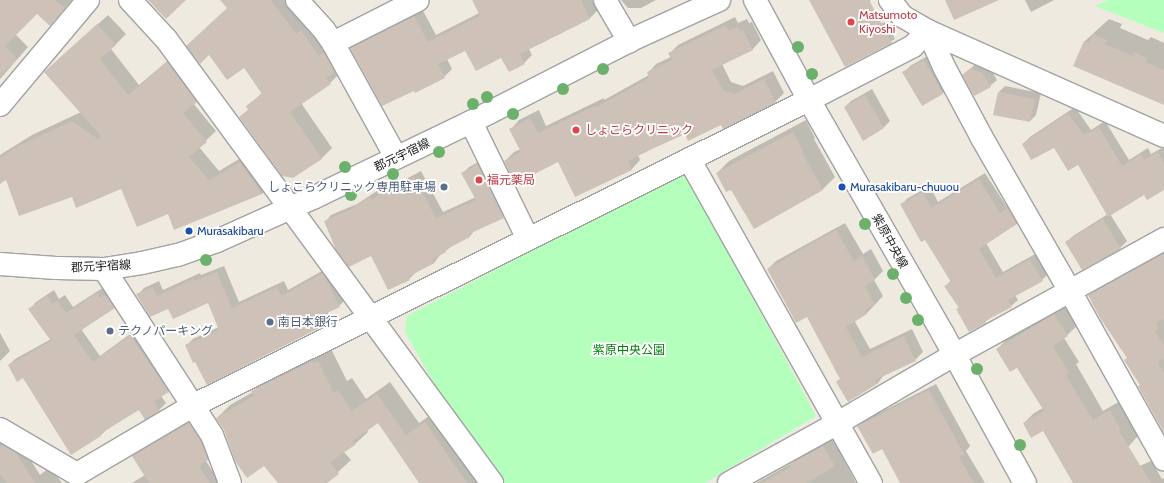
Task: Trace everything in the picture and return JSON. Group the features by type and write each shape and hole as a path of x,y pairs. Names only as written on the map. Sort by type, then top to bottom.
{"street":[{"path":"0,106 88,0"},
{"path":"130,0 166,39 492,483"},
{"path":"297,0 324,30 333,43 396,157"},
{"path":"333,43 418,0"},
{"path":"605,0 629,41"},
{"name":"郡元宇宿線","path":"0,264 56,268 104,269 178,255 217,241 290,209 471,122 629,41 719,0"},
{"name":"紫原中央線","path":"755,0 809,100 1025,483"},
{"path":"890,0 902,16 928,31 1164,136"},
{"path":"0,429 77,474 88,476 194,405 809,100 913,46 928,31"},
{"path":"928,31 944,67 982,138 1164,459"},
{"path":"471,122 528,239"},
{"path":"689,159 871,483"},
{"path":"729,483 838,423 954,355 1164,239"},
{"path":"104,269 194,405 212,435 230,483"}],"green space":[{"path":"1108,0 1164,0 1164,33 1095,6"},
{"name":"紫原中央公園","path":"685,171 816,416 705,483 504,483 443,399 405,332 407,316"}],"building":[{"path":"0,0 55,0 65,8 50,26 37,14 5,46 17,59 0,76"},
{"path":"148,0 186,0 166,19"},
{"path":"220,0 271,0 296,34 301,30 319,56 324,52 335,72 326,78 331,84 290,112 322,159 293,178 282,176 239,117 248,110 246,106 262,94 244,68 227,80 209,55 200,64 186,46 227,8"},
{"path":"472,0 581,0 590,19 520,54 525,64 509,72 501,58 476,71 465,51 438,64 445,78 415,93 414,91 382,106 350,48 414,16 428,42 480,16"},
{"name":"Matsumoto Kiyoshi","path":"809,0 869,0 892,43 845,67"},
{"path":"945,0 999,0 954,20"},
{"path":"97,24 116,45 100,59 128,95 167,62 197,102 183,113 207,142 189,157 209,180 240,162 262,194 174,230 168,214 137,227 121,189 76,208 72,197 19,216 6,180 0,184 0,158 20,145 72,121 98,139 101,136 44,72"},
{"path":"726,25 729,31 738,27 740,31 743,30 753,50 712,70 723,90 734,94 764,79 776,103 723,129 721,125 688,141 685,134 652,149 628,161 632,170 575,197 558,162 515,184 504,161 521,152 509,129 530,118 538,133 595,106 596,107 649,78 647,72 672,60 668,53"},
{"path":"1093,34 1107,40 1105,44 1133,56 1134,52 1147,58 1146,62 1164,70 1164,105 1073,66 1084,41 1089,43"},
{"path":"924,60 943,94 922,106 902,72"},
{"path":"971,68 982,73 991,87 974,96 962,75"},
{"path":"998,92 1035,99 1030,122 993,115"},
{"path":"865,95 884,128 863,141 844,107"},
{"path":"1068,113 1084,135 1099,127 1122,166 1141,154 1144,160 1158,152 1164,163 1164,190 1147,200 1144,195 1108,217 1078,165 1068,171 1054,148 1031,160 1022,144"},
{"path":"793,132 823,190 754,229 731,190 726,192 716,173"},
{"path":"478,164 504,218 469,234 470,237 445,250 446,252 432,260 434,263 408,277 410,280 388,290 371,256 349,267 336,250 324,221 354,208 353,207 370,197 371,200 414,177 436,218 476,200 461,173"},
{"path":"979,179 1000,213 1008,208 1017,224 979,249 996,278 1030,259 1043,281 1008,300 1012,307 985,321 986,323 969,332 956,309 959,308 944,286 951,282 925,240 921,242 900,204 923,192 931,208"},
{"path":"1103,219 1121,249 1082,270 1065,242"},
{"path":"836,230 854,261 862,256 875,280 865,286 875,305 865,310 867,314 846,327 862,357 904,336 916,361 875,380 877,384 848,402 836,382 840,379 807,317 796,323 767,269"},
{"path":"1164,253 1164,319 1156,323 1159,328 1155,331 1164,345 1164,358 1158,362 1164,373 1164,433 1138,386 1140,385 1124,360 1127,358 1100,318 1088,295"},
{"path":"217,272 232,308 277,287 281,296 323,273 340,307 320,316 325,325 207,385 195,362 193,363 185,345 219,330 208,303 173,319 168,309 150,317 136,294 153,287 157,296 193,279 194,281"},
{"path":"97,293 100,298 106,295 115,308 74,335 93,362 130,335 169,392 154,401 160,411 145,420 139,410 100,434 101,436 71,455 23,378 17,382 8,365 51,341 28,309 47,296 52,304 58,301 66,313"},
{"path":"1054,314 1068,336 1053,346 1069,373 1066,375 1093,420 1110,410 1121,430 1119,431 1151,483 1073,483 1043,431 1031,438 1023,423 1044,411 1017,368 1010,372 996,349"},
{"path":"312,361 313,363 318,361 334,393 338,390 352,411 377,394 406,435 425,422 467,483 419,483 378,423 353,441 355,445 330,462 339,474 327,483 278,483 264,466 247,478 235,461 224,430 216,418 254,396 251,391"},
{"path":"929,390 964,454 959,457 974,483 900,483 882,449 873,454 857,426"},
{"path":"189,422 201,441 208,460 199,466 210,483 149,483 132,456"},
{"path":"0,446 5,446 16,453 35,483 7,483 0,474"},
{"path":"823,446 835,466 806,483 762,483 792,466 790,464"}],"place":[{"name":"Matsumoto Kiyoshi","path":"851,22"},
{"name":"しょこらクリニック","path":"576,130"},
{"name":"福元薬局","path":"479,180"},
{"name":"しょこらクリニック専用駐車場","path":"444,187"},
{"name":"Murasakibaru-chuuou","path":"842,187"},
{"name":"Murasakibaru","path":"189,231"},
{"name":"南日本銀行","path":"270,322"},
{"name":"テクノパーキング","path":"110,331"}]}
